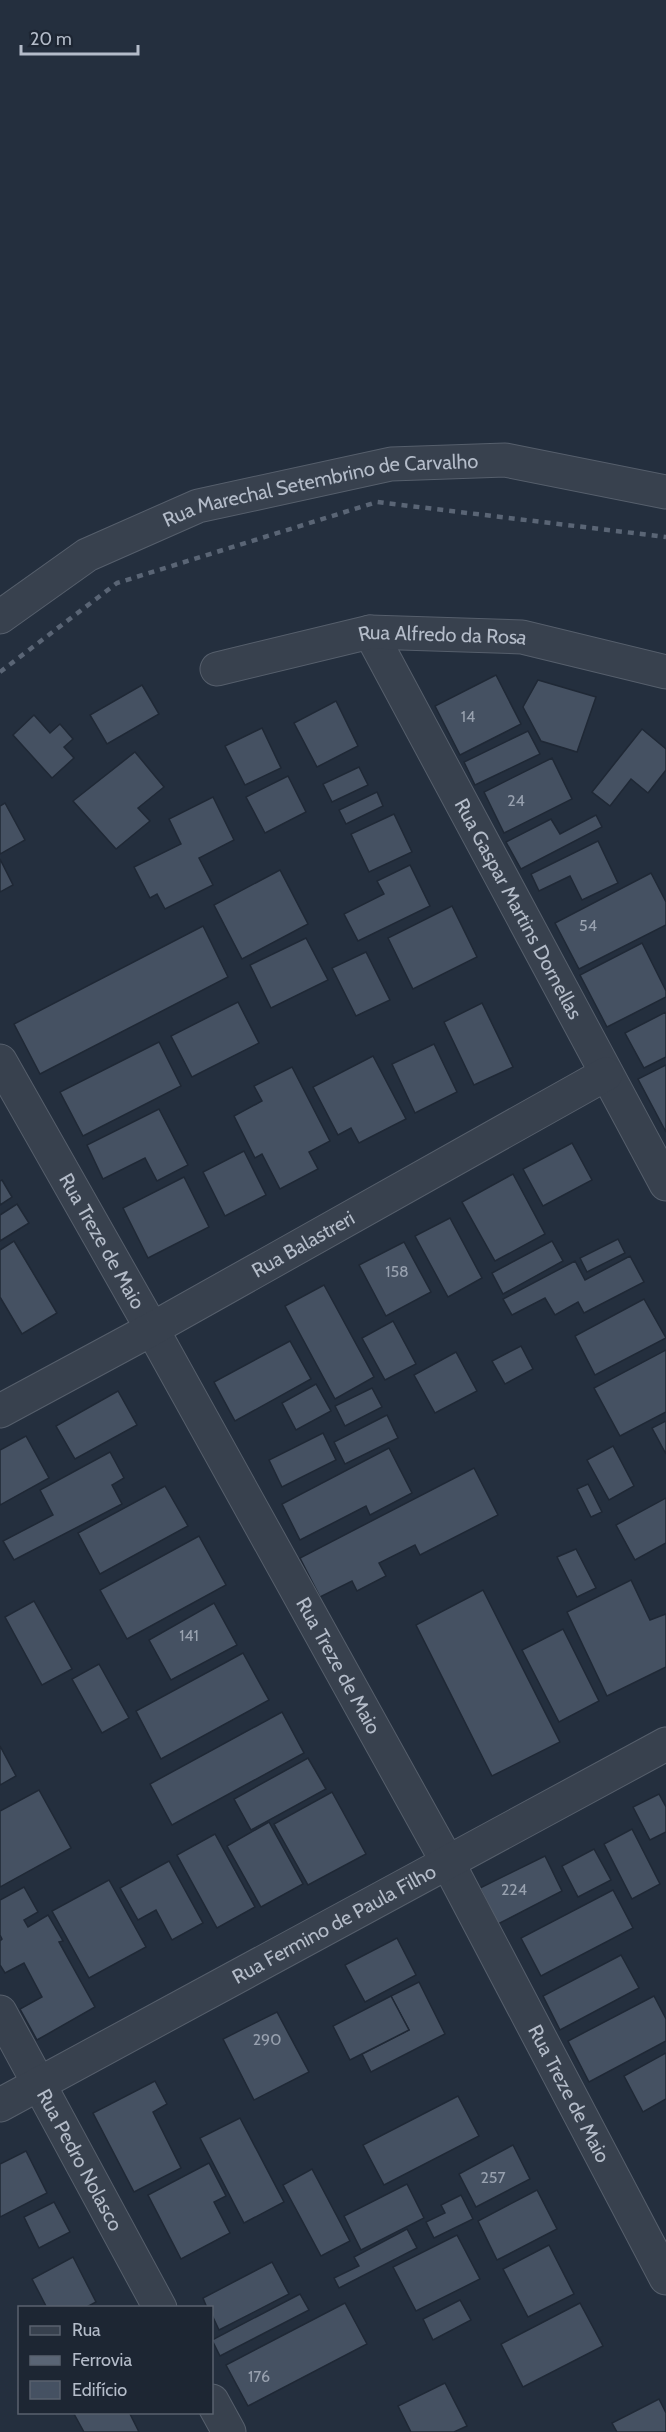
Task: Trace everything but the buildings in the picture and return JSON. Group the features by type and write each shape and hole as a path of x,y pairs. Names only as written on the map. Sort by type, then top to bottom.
{"street":[{"name":"Rua Marechal Setembrino de Carvalho","path":"0,617 87,555 198,506 391,464 505,460 666,492"},
{"name":"Rua Alfredo da Rosa","path":"217,669 370,632 522,637 666,672"},
{"name":"Rua Gaspar Martins Dornellas","path":"370,632 666,1184"},
{"name":"Rua Treze de Maio","path":"0,1061 152,1329 448,1863 666,2278"},
{"name":"Rua Balastreri","path":"0,1412 606,1074"},
{"name":"Rua Fermino de Paula Filho","path":"0,2105 666,1744"},
{"name":"Rua Pedro Nolasco","path":"0,2012 159,2306"},
{"path":"213,2403 228,2432"}],"railway":[{"path":"0,672 117,583 377,502 666,537"}]}
